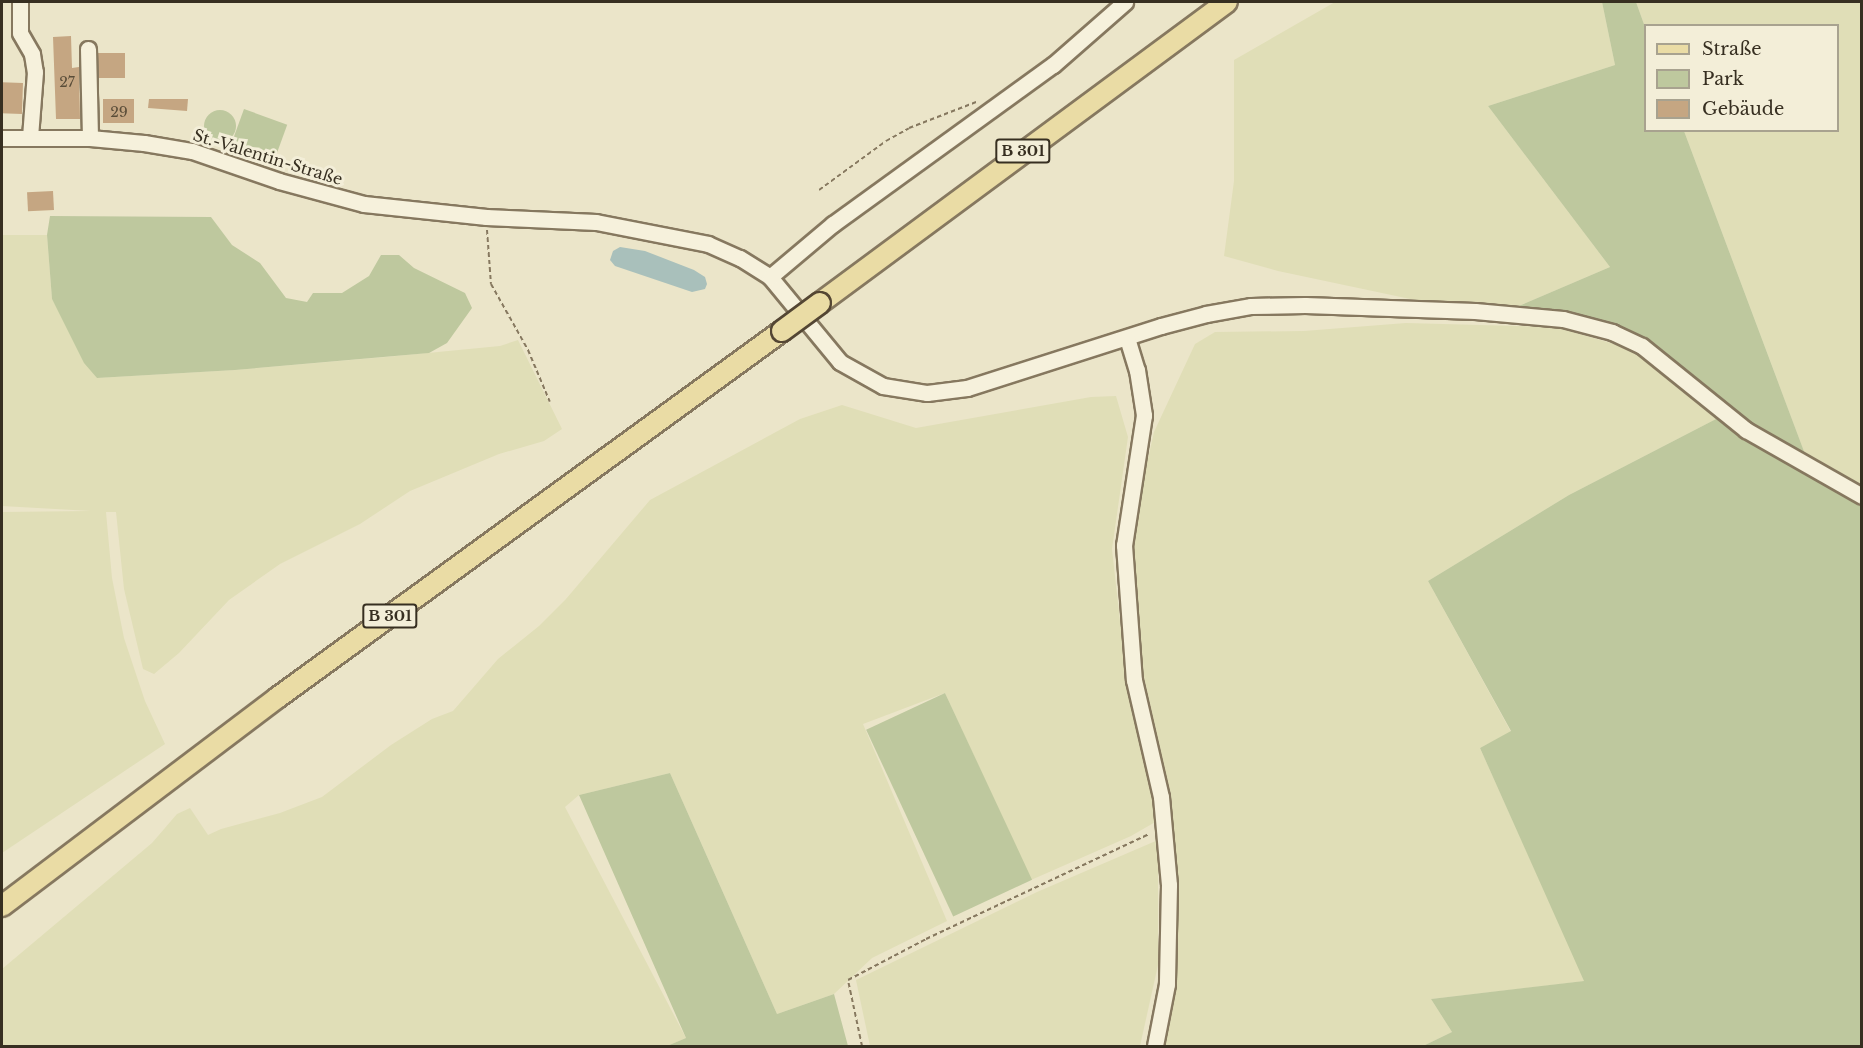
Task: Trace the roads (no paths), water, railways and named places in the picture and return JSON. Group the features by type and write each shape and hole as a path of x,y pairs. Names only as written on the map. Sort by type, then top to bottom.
{"main road":[{"name":"B 301","path":"2,906 286,691 782,331 1227,2"}],"street":[{"path":"20,2 20,33 32,54 35,72 30,138"},
{"path":"770,277 833,224 1053,65 1125,2"},
{"path":"88,49 90,138"},
{"name":"St.-Valentin-Straße","path":"2,138 90,138 192,151 279,181 380,207 486,217 596,222 682,237 708,244 740,258 770,277 840,362 883,386 927,393 967,388 1206,314 1251,306 1305,304 1475,310 1549,316 1581,322 1612,332 1642,346 1733,421 1862,496"},
{"path":"1127,338 1137,370 1144,415 1124,545 1134,680 1161,797 1169,885 1167,984 1155,1047"}],"water":[{"path":"620,247 645,251 694,270 705,277 707,284 705,289 692,292 615,266 610,260 613,251"}]}
